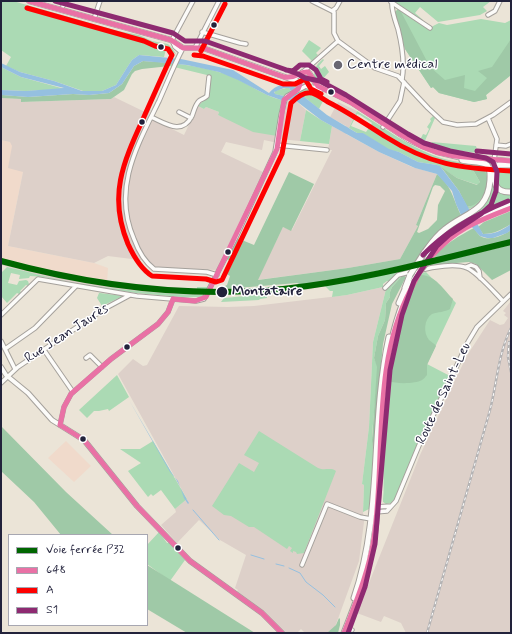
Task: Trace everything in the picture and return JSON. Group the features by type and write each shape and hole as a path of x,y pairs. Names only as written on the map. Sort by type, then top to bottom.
{"main road":[{"path":"28,1 172,40 182,50 195,48 205,49 306,86 315,87 343,101 384,125"},
{"path":"284,77 292,78 303,72 307,72 317,85 351,102 404,140 445,157 485,164 492,171"},
{"path":"298,76 299,83"},
{"path":"306,86 311,82 311,76"},
{"path":"427,150 454,156 511,163"},
{"path":"462,160 494,161"},
{"path":"494,161 491,165 497,187 502,191 511,192"},
{"path":"375,509 383,369 392,326 405,289 440,233 482,204 488,195 492,171 499,165 511,163"},
{"path":"425,255 444,240 464,228 511,204"},
{"path":"482,218 511,208"},
{"path":"340,633 346,626 368,566 373,546 383,413 390,350 396,324 414,274 445,243 464,228"}],"street":[{"path":"63,6 65,1"},
{"path":"94,19 100,1"},
{"path":"172,40 193,1"},
{"path":"195,48 218,1"},
{"path":"312,1 332,11 335,15 334,33 338,42 375,68 397,75 440,120 455,125 476,124 488,118 511,102"},
{"path":"332,11 336,8 340,1"},
{"path":"391,1 430,28"},
{"path":"384,125 400,101 403,81 404,63 400,38 391,1"},
{"path":"488,15 495,11 500,1"},
{"path":"202,32 246,44"},
{"path":"303,72 338,42"},
{"path":"182,50 130,163 126,185 126,214 134,239 142,255 154,269 207,272 217,275"},
{"path":"311,76 315,62"},
{"path":"151,117 172,126 177,127 184,125 191,118 197,103 207,95 208,77"},
{"path":"297,90 300,87 299,83"},
{"path":"1,315 35,280 43,279 131,295 198,301 204,299 217,275 278,145 284,101 292,93 306,86"},
{"path":"179,112 191,118"},
{"path":"488,118 497,139 494,161"},
{"path":"496,145 506,146 511,144"},
{"path":"278,145 327,150"},
{"path":"385,288 396,276 401,274 430,267 458,266 470,269 503,301"},
{"path":"5,349 35,328 76,286"},
{"name":"Route de Saint-Leu","path":"375,509 387,511 394,505 423,436 469,340 478,327 511,294"},
{"name":"Rue Jean Jaurès","path":"1,383 15,369 104,309 131,295"},
{"path":"60,425 64,407 72,392 160,322 168,312 173,299"},
{"path":"1,341 15,369"},
{"path":"44,350 72,392"},
{"path":"86,358 90,355 102,367"},
{"path":"1,367 7,377 25,390 51,419 84,440 137,506 190,561 262,613 282,633"},
{"path":"302,565 327,504 360,517 374,519"},
{"path":"346,626 352,630"}],"shaded area":[{"path":"114,97 145,112 148,107 151,109 148,117 184,135 198,106 204,109 206,107 219,112 218,115 277,136 282,100 295,100 306,110 300,141 279,139 278,143 264,140 262,150 226,142 221,152 263,172 217,270 160,268 154,267 148,261 108,256 94,263 8,246 23,172 8,168 12,146 10,142 1,140 1,98 21,99 21,102 111,99"},
{"path":"338,102 357,111 346,134 379,152 412,167 437,174 416,225 418,226 400,259 348,268 257,280 283,227 292,230 332,150 328,150 332,126 343,132 346,126 330,117"},
{"path":"1,140 11,142 23,172 8,246 94,263 108,268 107,282 49,271 1,258"},
{"path":"511,241 511,245 378,276 305,290 205,295 200,297 131,292 94,287 57,280 1,265 1,258 49,271 107,282 140,286 203,289 209,291 240,291 297,286 353,276"},
{"path":"383,287 386,289 373,342 369,427 362,484 364,485 364,522 359,561 332,633 305,633 301,629 297,633 284,633 264,611 236,593 238,590 235,588 246,555 220,540 199,520 177,543 161,525 176,512 175,509 187,499 118,374 133,359 143,366 147,365 179,306 254,306 347,295"},
{"path":"511,301 511,633 406,633 401,623 384,616 381,622 357,613 420,455 455,380 468,354 490,320 500,325 504,324 508,318 504,315 506,313 503,311"},
{"path":"66,441 91,466 74,482 48,458"}],"green space":[{"path":"1,1 13,1 118,31 139,35 152,41 168,44 176,54 166,49 164,57 139,55 132,60 116,85 102,91 83,91 54,81 20,72 6,66 11,57 1,50"},
{"path":"395,1 491,1 483,7 487,11 480,15 438,22 420,7 415,13 423,20 423,24 430,29 439,23 447,25 481,19 505,23 511,20 511,75 486,95 487,99 474,102 439,93 433,87 431,88 405,49 394,13 399,8"},
{"path":"399,8 430,67 445,80 465,75 464,88 475,91 487,78 478,71 492,67 511,39 511,75 486,95 487,99 474,102 439,93 433,87 431,88 405,49 394,13"},
{"path":"309,40 321,48 316,53 318,55 312,61 302,51"},
{"path":"323,59 324,60 319,66 321,69 325,66 329,72 320,82 328,86 327,87 317,83 314,76 316,67"},
{"path":"143,61 173,63 170,66 135,71 124,90 111,99 21,102 21,99 1,98 1,95 28,97 109,93 122,84 134,66"},
{"path":"173,63 202,68 231,76 256,90 282,100 277,136 253,132 218,115 219,112 206,107 204,109 198,106 208,96 211,76 170,66"},
{"path":"1,67 21,77 65,89 26,91 1,90"},
{"path":"305,74 310,79 305,84 300,79"},
{"path":"288,81 294,83 299,88 307,88 325,97 319,109 298,92 296,88 287,84"},
{"path":"289,88 291,91 284,96 274,94 275,91"},
{"path":"306,110 332,126 329,144 300,141"},
{"path":"357,111 408,143 430,154 447,160 484,166 489,171 485,194 483,199 480,203 469,209 467,207 480,199 487,181 473,170 480,182 478,185 457,178 437,165 418,162 399,152 389,150 362,133 357,133 349,128","holes":["357,114 372,123 366,132 351,126"]},
{"path":"433,116 435,118 424,143 420,140 423,134 426,135 429,129 427,127"},
{"path":"432,142 476,146 478,153 430,147"},
{"path":"430,148 478,154 479,158 452,155"},
{"path":"511,166 511,190 506,190 497,184 496,172 499,167"},
{"path":"441,167 457,178 477,185 480,182 473,170 474,168 484,170 487,187 481,198 472,206 467,207 459,191"},
{"path":"289,172 314,184 291,231 283,227 258,280 348,268 400,259 418,226 416,225 437,174 446,183 452,193 461,215 435,235 414,263 301,285 297,283 226,289 225,286 227,285 230,276 227,274 233,262 226,259 237,238 254,245","holes":["435,185 440,186 445,191 438,205 437,220 428,229 419,233 417,232 433,187"]},
{"path":"492,173 494,186 511,194 511,202 476,215 475,213 484,204 488,196 491,186"},
{"path":"511,211 511,224 501,230 483,234 478,227 484,222"},
{"path":"464,218 466,222 439,241 427,253 441,234"},
{"path":"474,228 480,236 484,238 500,236 511,230 511,241 434,259 440,250 445,246"},
{"path":"511,245 511,270 492,280 476,264 469,262 430,265 430,264"},
{"path":"1,258 98,280 147,286 197,289 197,287 207,287 210,282 211,283 206,291 154,289 102,283 26,267 1,260"},
{"path":"7,267 59,280 30,276 29,278 19,279 20,275 11,273 8,283 17,285 19,281 26,280 29,284 28,286 26,285 19,294 17,293 7,303 1,296 1,273"},
{"path":"412,268 410,270 398,273 383,284 383,287 347,295 332,297 333,291 330,291 325,286"},
{"path":"426,272 456,303 427,364 450,376 427,423 394,500 391,503 386,504 383,502 383,447 395,339 410,293 420,274"},
{"path":"403,275 392,287 390,297 386,303 385,320 378,336 374,358 378,367 372,435 374,451 370,505 369,509 363,512 364,485 362,484 369,427 373,342 386,289 399,276"},
{"path":"403,275 406,277 392,304 383,344 373,452 372,440 377,367 374,358 378,336 385,320 386,303 390,297 392,287"},
{"path":"419,276 431,277 435,280 453,299 450,309 432,314 427,319 425,330 427,337 436,346 427,365 427,375 423,380 415,382 392,382 389,381 399,327 407,302"},
{"path":"59,280 124,290 205,295 200,297 182,297 136,293"},
{"path":"99,293 123,296 102,306 97,298"},
{"path":"267,294 267,298 259,300 221,302 224,298"},
{"path":"117,375 129,397 109,411 108,409 94,411 87,418 79,410"},
{"path":"1,426 66,492 112,534 60,534 34,502 1,471"},
{"path":"259,431 318,468 332,469 336,471 304,553 297,554 293,551 293,553 290,551 292,548 289,546 287,549 254,527 249,527 231,516 224,515 212,506 239,463 254,472 259,463 244,455"},
{"path":"153,441 187,499 175,509 161,490 153,496 151,494 148,497 128,471 141,463 120,449 140,449"},
{"path":"159,532 167,543 170,543 185,560 170,581 148,565 148,544"},
{"path":"148,566 255,633 187,633 148,610"},
{"path":"339,618 340,625 338,633 327,633 336,625"}],"water":[{"path":"139,55 181,59 233,70 269,93 278,86 282,85 289,85 296,88 291,91 289,88 284,88 274,92 275,94 284,96 281,100 267,95 219,72 187,65 143,61 134,66 122,84 109,93 28,97 1,95 1,90 26,91 64,88 21,77 1,67 1,63 20,72 54,81 82,91 102,91 116,85 132,60"},
{"path":"298,92 327,115 357,133 363,133 389,149 399,152 418,162 440,166 459,191 483,234 498,232 511,224 511,230 493,238 480,236 461,215 452,191 437,174 415,168 379,152 321,120 295,100 287,100"},
{"path":"129,400 171,472 175,477 170,472"},
{"path":"180,487 189,503 188,504 184,498"}],"waterway":[{"path":"193,510 219,540"},
{"path":"251,555 264,559"},
{"path":"276,564 284,566"},
{"path":"289,568 300,573 306,582 323,595 335,607"}],"railway":[{"path":"427,633 490,410 503,348 511,328"},
{"path":"509,342 508,357 511,372"}],"rail line":[{"name":"P32","path":"1,261 70,277 140,288 211,292 247,291 283,289 341,281 511,242"}],"transit line":[{"name":"648","path":"29,1 171,40 183,48 203,48 284,77 292,77 308,72 318,86 350,102 398,133 423,147 454,156 511,161"},
{"name":"S1","path":"55,1 173,33 185,41 205,41 298,74 305,78 320,81 346,95 424,143 450,151 486,158 493,162 497,172 496,191 491,205 481,214 449,235 437,246 414,281 402,315 390,370 375,544 365,587 348,633"},
{"name":"A","path":"201,51 225,4"},
{"name":"A","path":"27,8 144,41 155,46 168,49 172,55 129,150 120,180 119,210 122,227 128,244 135,257 141,266 152,276 206,279 216,282 222,280 282,154 291,103 306,93 316,95 417,154 461,166 511,171"},
{"name":"A","path":"194,55 203,56 283,84 295,84 305,79 311,89 321,94"},
{"name":"S1","path":"286,70 293,71 300,65 309,65 316,70 321,79 327,82"},
{"name":"648","path":"173,299 195,301 206,297 277,149 284,100 298,89 300,84"},
{"name":"S1","path":"477,151 511,154"},
{"name":"S1","path":"423,255 452,230 473,217 508,201"},
{"name":"648","path":"344,633 372,550 377,507 385,380 390,348 398,318 418,275 438,249 452,237 468,227 511,208"},
{"name":"648","path":"60,425 64,407 71,394 111,359 158,324 168,312 173,299"},
{"name":"648","path":"60,425 84,440 137,506 190,561 262,613 282,633"}],"place":[{"name":"Centre médical","path":"338,65"},
{"name":"Montataire","path":"222,292"}]}
